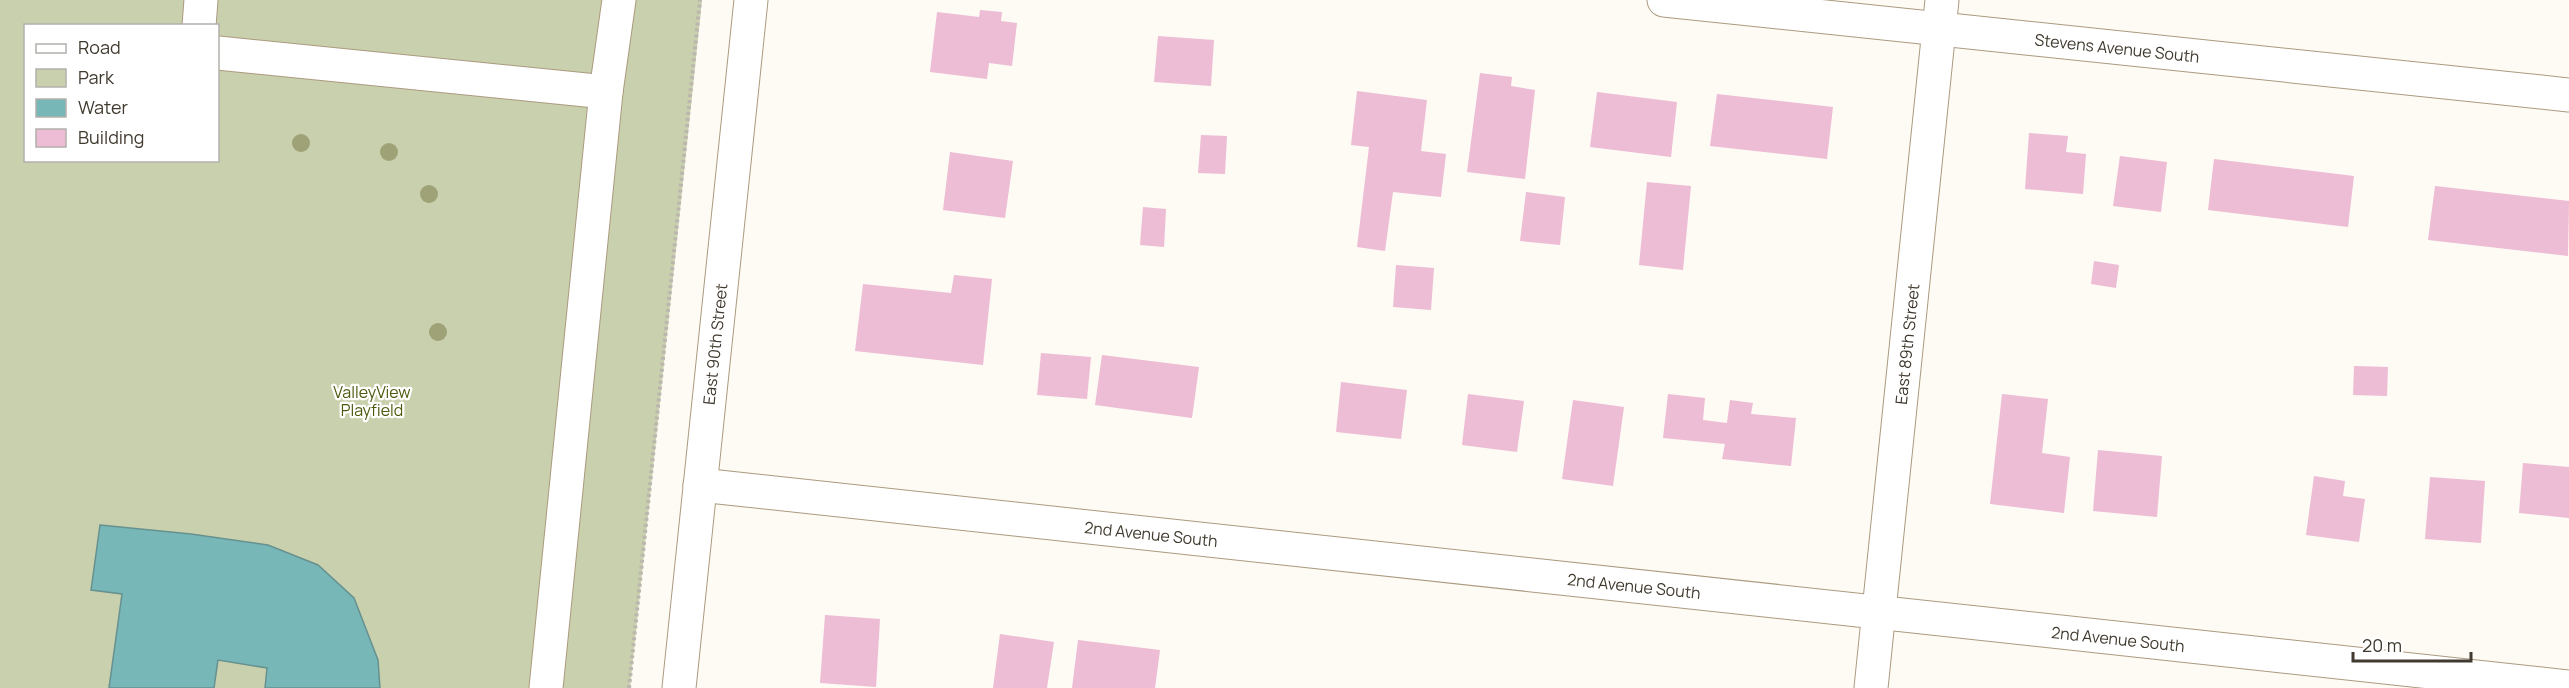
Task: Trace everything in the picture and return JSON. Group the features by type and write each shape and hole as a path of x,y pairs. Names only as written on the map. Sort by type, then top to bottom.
{"street":[{"path":"199,24 201,0"},
{"path":"546,688 606,92 619,0"},
{"name":"East 90th Street","path":"679,688 751,0"},
{"name":"Stevens Avenue South","path":"1664,0 1941,14 2569,95"},
{"name":"East 89th Street","path":"1871,688 1941,14"},
{"path":"219,54 606,92"},
{"name":"2nd Avenue South","path":"700,485 2569,687"}],"path":[{"path":"629,688 700,0"}],"green space":[{"name":"ValleyView Playfield","path":"0,0 702,0 630,688 0,688"}],"water":[{"path":"100,525 191,534 268,545 318,565 354,598 378,660 380,688 265,688 267,668 218,660 214,688 109,688 122,594 91,590"}],"building":[{"path":"980,10 1002,12 1001,21 1017,23 1012,66 989,63 987,79 930,72 937,12 979,17"},
{"path":"1158,36 1214,40 1211,86 1154,82"},
{"path":"1480,73 1512,77 1511,86 1535,90 1525,179 1467,172"},
{"path":"1357,91 1427,100 1421,151 1446,154 1441,197 1393,192 1385,251 1357,247 1369,147 1351,145"},
{"path":"1597,92 1677,102 1671,157 1590,147"},
{"path":"1717,94 1833,107 1827,159 1710,146"},
{"path":"2029,133 2068,136 2066,152 2086,154 2083,194 2025,189"},
{"path":"1201,135 1227,136 1225,174 1198,173"},
{"path":"950,152 1013,161 1005,218 943,210"},
{"path":"2120,156 2167,162 2161,212 2113,206"},
{"path":"2214,159 2354,176 2348,227 2208,210"},
{"path":"1647,182 1691,186 1683,270 1639,265"},
{"path":"2435,186 2569,201 2568,256 2428,240"},
{"path":"1526,192 1565,197 1560,245 1520,241"},
{"path":"1143,207 1166,209 1164,247 1140,245"},
{"path":"2094,261 2119,265 2116,288 2091,284"},
{"path":"1396,265 1434,268 1431,310 1393,307"},
{"path":"954,275 992,279 983,365 855,351 863,284 951,293"},
{"path":"1041,353 1091,357 1087,399 1037,395"},
{"path":"1102,355 1199,367 1192,418 1095,405"},
{"path":"2354,366 2388,367 2387,396 2353,395"},
{"path":"1341,382 1407,390 1401,439 1336,432"},
{"path":"1468,394 1524,401 1517,452 1462,445"},
{"path":"1668,394 1705,398 1703,420 1727,423 1730,400 1753,403 1751,414 1796,418 1791,466 1722,459 1725,444 1663,438"},
{"path":"2002,394 2048,399 2042,453 2070,457 2064,513 1990,504"},
{"path":"1573,400 1624,407 1613,486 1562,479"},
{"path":"2098,450 2162,456 2157,517 2093,511"},
{"path":"2523,463 2569,467 2569,518 2519,513"},
{"path":"2314,476 2345,481 2343,496 2365,499 2359,542 2306,535"},
{"path":"2430,477 2485,481 2481,543 2425,539"},
{"path":"825,615 880,619 876,687 820,683"},
{"path":"1000,634 1054,642 1047,688 993,688"},
{"path":"1078,640 1160,650 1155,688 1072,688"}]}
